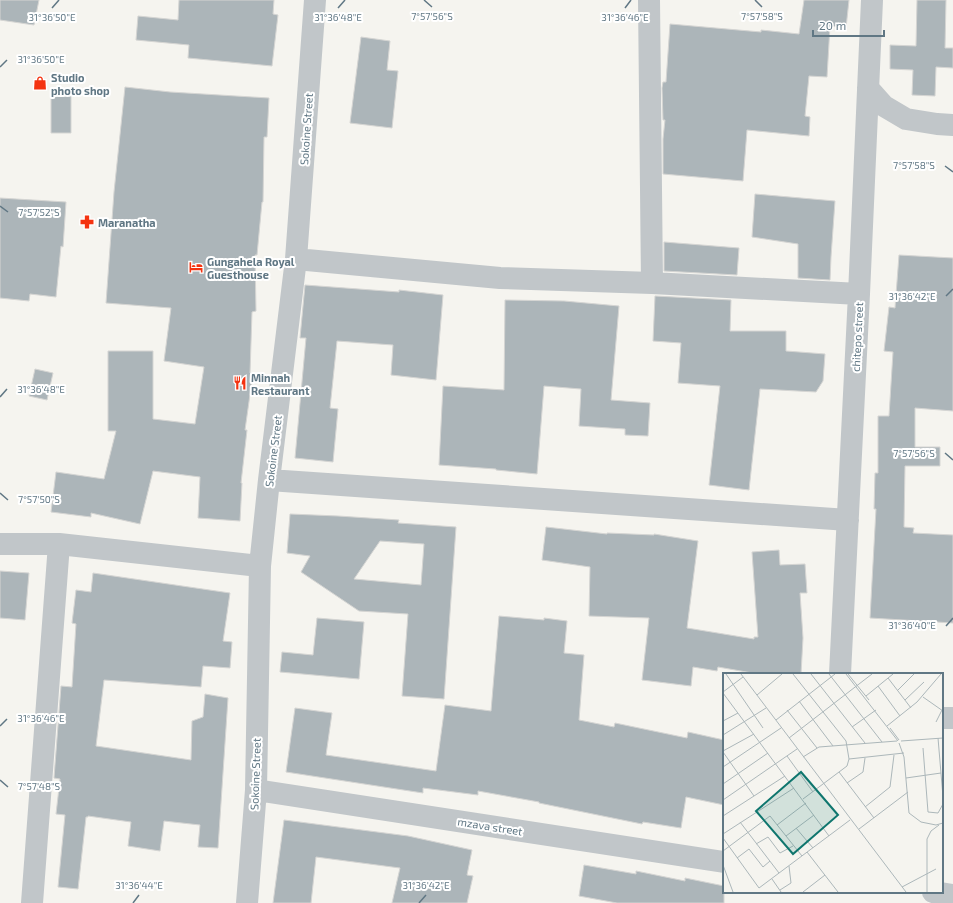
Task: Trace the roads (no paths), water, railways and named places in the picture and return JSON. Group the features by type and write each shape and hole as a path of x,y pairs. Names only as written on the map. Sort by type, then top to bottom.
{"street":[{"name":"Sokoine Street","path":"247,903 256,790 260,566 296,260 315,0"},
{"path":"649,0 652,283"},
{"name":"chitepo street","path":"840,673 872,0"},
{"path":"868,88 884,106 906,119 953,125"},
{"path":"296,260 500,278 652,283 859,294"},
{"path":"269,480 848,520"},
{"path":"0,544 59,544 260,566"},
{"path":"32,903 59,544"},
{"name":"mzava street","path":"256,790 723,862"},
{"path":"940,893 953,895"}],"place":[{"name":"Studio photo shop","path":"40,83"},
{"name":"Maranatha","path":"87,222"},
{"name":"Gungahela Royal Guesthouse","path":"196,267"},
{"name":"Minnah Restaurant","path":"240,383"}]}
